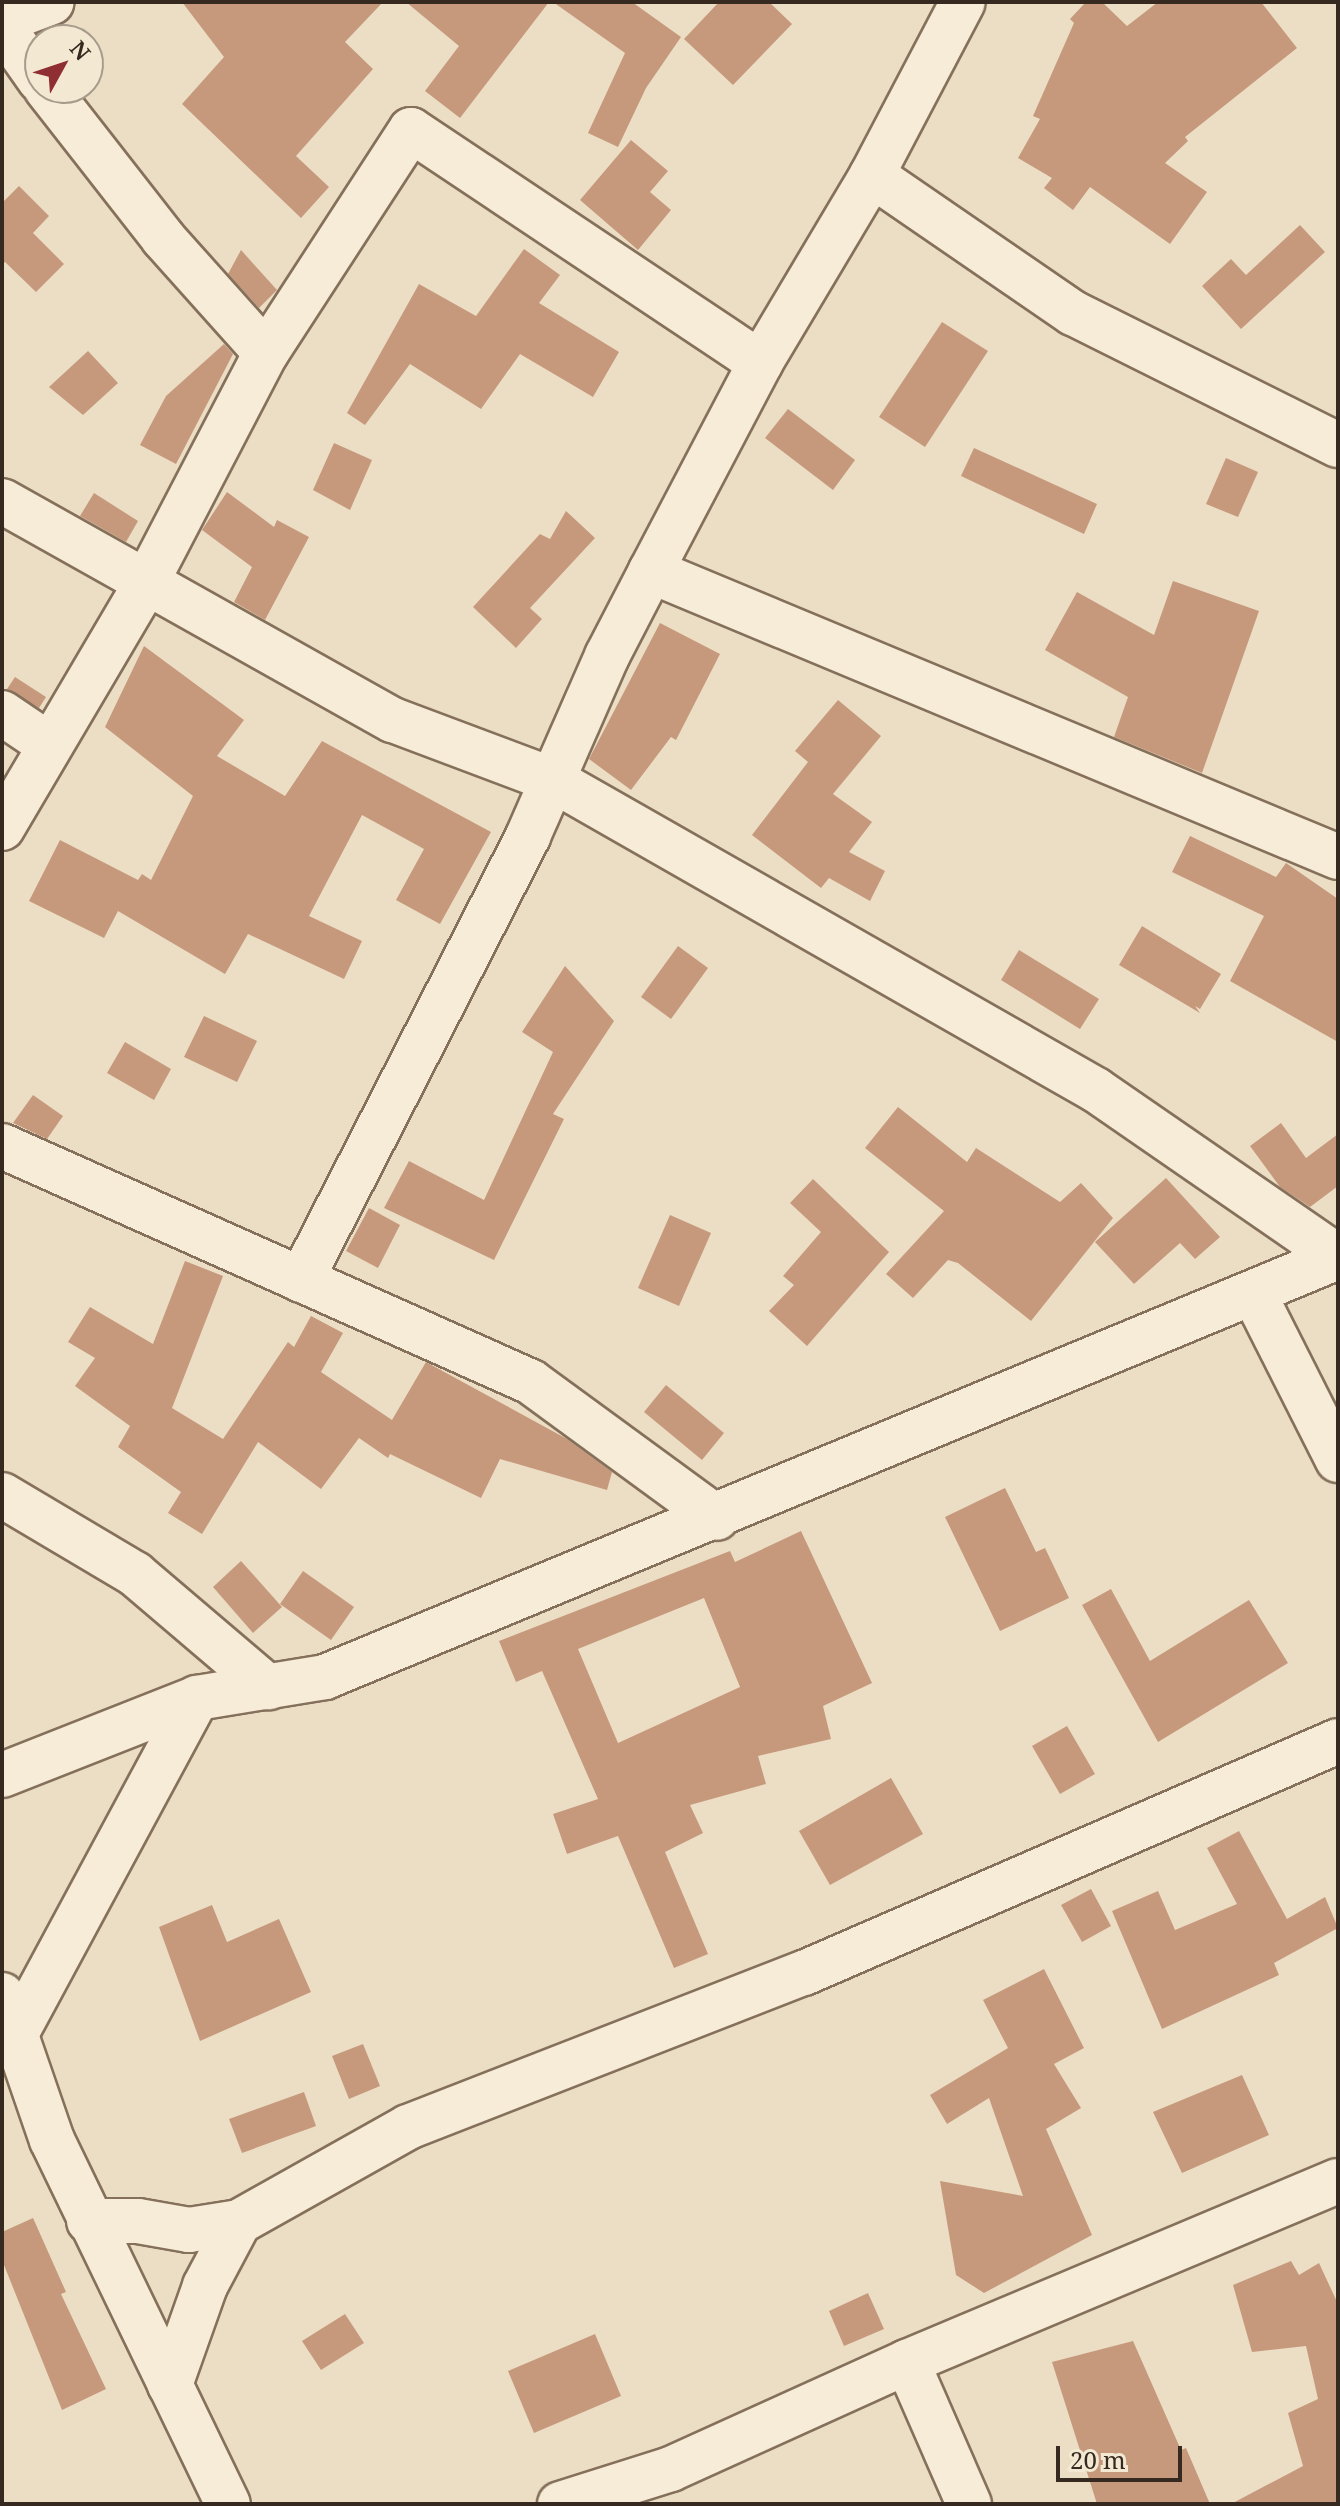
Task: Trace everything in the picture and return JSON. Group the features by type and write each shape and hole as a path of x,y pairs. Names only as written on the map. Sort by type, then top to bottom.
{"street":[{"path":"24,56 2,24 52,2"},
{"path":"301,1280 553,780 651,571 760,363 872,175 963,2"},
{"path":"58,104 163,238 266,353"},
{"path":"2,828 48,744 145,585 266,353 411,130 760,363"},
{"path":"872,175 1073,313 1338,445"},
{"path":"2,501 145,585 393,720 553,780 1096,1090 1338,1257"},
{"path":"651,571 1338,857"},
{"path":"2,713 48,744"},
{"path":"2,1146 531,1382 717,1518"},
{"path":"2,1775 197,1698 325,1677 717,1518 1338,1257"},
{"path":"1254,1294 1338,1460"},
{"path":"2,1495 135,1574 268,1687"},
{"path":"197,1698 10,2012 52,2140 228,2504"},
{"path":"89,2221 138,2221 189,2230 239,2222 408,2127 804,1973 1338,1741"},
{"path":"560,2504 671,2469 907,2362 1338,2181"},
{"path":"170,2385 205,2286 239,2222"},
{"path":"907,2362 969,2504"}],"building":[{"path":"182,2 383,2 345,42 373,69 296,156 329,187 301,218 182,104 224,57"},
{"path":"406,2 549,2 460,118 425,91 459,46"},
{"path":"553,2 632,2 681,37 646,88 618,147 588,133 625,53"},
{"path":"719,2 769,2 792,24 733,85 684,39"},
{"path":"1086,2 1102,2 1127,26 1158,2 1261,2 1297,48 1185,137 1188,141 1165,163 1207,192 1170,244 1090,187 1073,210 1044,188 1052,178 1018,158 1040,119 1033,116 1074,23 1070,19"},
{"path":"631,140 668,171 650,192 671,210 638,250 580,200"},
{"path":"19,186 49,216 33,233 64,264 36,292 5,262 2,265 2,203"},
{"path":"1300,225 1325,252 1241,329 1202,286 1231,259 1246,275"},
{"path":"524,249 560,275 539,303 619,352 593,397 520,354 481,409 410,364 365,425 347,413 419,284 476,316"},
{"path":"241,250 277,290 259,308 228,274"},
{"path":"942,322 988,351 925,447 879,417"},
{"path":"224,344 233,354 176,464 140,445 166,396"},
{"path":"88,351 118,383 83,415 49,387"},
{"path":"788,409 855,460 833,490 765,438"},
{"path":"334,443 372,460 350,510 313,490"},
{"path":"974,448 1097,504 1084,534 961,476"},
{"path":"1226,458 1258,472 1238,517 1206,504"},
{"path":"227,492 274,527 277,520 309,537 265,620 234,602 252,567 202,530"},
{"path":"94,493 138,521 126,542 80,516"},
{"path":"566,511 595,538 530,608 542,619 516,648 473,607 540,534 550,539"},
{"path":"1173,581 1259,611 1202,773 1114,737 1128,697 1045,650 1077,592 1154,635"},
{"path":"660,623 720,654 676,740 671,737 631,790 589,759"},
{"path":"144,646 244,720 217,756 285,796 322,741 491,832 440,924 396,900 424,849 362,815 309,916 362,941 344,979 248,934 225,974 118,911 104,938 29,901 60,840 138,880 142,874 151,880 193,796 105,727"},
{"path":"15,677 46,697 39,708 7,689"},
{"path":"838,700 881,736 833,794 872,822 849,852 885,871 870,901 829,878 821,888 752,835 808,762 795,751"},
{"path":"1190,836 1276,877 1286,863 1338,899 1338,1042 1230,981 1264,916 1172,872"},
{"path":"1142,926 1221,974 1200,1009 1195,1006 1200,1013 1119,965"},
{"path":"678,946 708,968 671,1019 641,997"},
{"path":"1019,950 1099,999 1080,1029 1001,980"},
{"path":"565,966 614,1021 553,1114 564,1119 494,1260 384,1208 409,1161 484,1200 553,1052 522,1032"},
{"path":"204,1016 257,1041 237,1082 184,1057"},
{"path":"125,1042 171,1069 154,1100 107,1073"},
{"path":"33,1095 63,1116 47,1139 13,1123"},
{"path":"898,1107 967,1162 976,1148 1060,1202 1081,1183 1113,1218 1031,1321 958,1263 948,1260 913,1298 886,1274 944,1211 865,1148"},
{"path":"1281,1123 1306,1158 1338,1134 1338,1186 1310,1207 1280,1187 1250,1146"},
{"path":"1166,1178 1220,1237 1195,1259 1180,1243 1134,1284 1095,1242"},
{"path":"813,1179 889,1252 807,1346 769,1311 794,1285 783,1276 821,1232 790,1203"},
{"path":"369,1208 400,1225 378,1268 346,1251"},
{"path":"670,1215 711,1233 679,1306 638,1288"},
{"path":"185,1261 223,1276 172,1408 223,1439 288,1342 294,1347 311,1316 343,1333 321,1372 392,1420 426,1362 567,1439 612,1472 607,1490 500,1459 481,1498 390,1454 388,1458 359,1438 321,1489 258,1442 202,1534 168,1513 181,1492 118,1447 130,1426 75,1386 95,1358 68,1342 90,1307 153,1344"},
{"path":"666,1385 724,1433 702,1460 644,1412"},
{"path":"1005,1488 1036,1552 1045,1548 1069,1598 1000,1631 945,1517"},
{"path":"801,1531 872,1683 823,1706 831,1739 758,1756 766,1784 690,1805 703,1833 665,1852 708,1954 674,1968 618,1836 567,1854 553,1814 598,1799 542,1671 516,1682 499,1641 730,1551 735,1562","holes":["704,1598 740,1687 618,1743 578,1649"]},
{"path":"241,1561 282,1607 253,1633 213,1587"},
{"path":"303,1571 354,1607 331,1640 280,1604"},
{"path":"1111,1589 1150,1661 1249,1600 1288,1663 1158,1742 1082,1605"},
{"path":"1067,1726 1095,1774 1060,1794 1032,1746"},
{"path":"891,1778 923,1834 830,1885 799,1831"},
{"path":"1239,1831 1287,1919 1325,1897 1338,1928 1274,1963 1279,1975 1162,2029 1112,1911 1158,1891 1175,1930 1237,1904 1207,1848"},
{"path":"1091,1889 1111,1926 1082,1942 1061,1905"},
{"path":"212,1905 227,1942 279,1919 311,1992 200,2041 159,1927"},
{"path":"1044,1969 1084,2048 1054,2064 1081,2108 1046,2129 1092,2235 984,2293 956,2275 940,2181 1023,2196 989,2098 947,2124 930,2095 1008,2048 983,2000"},
{"path":"363,2044 380,2086 349,2099 332,2056"},
{"path":"1242,2075 1269,2135 1182,2173 1153,2112"},
{"path":"304,2092 316,2126 242,2153 229,2119"},
{"path":"33,2218 66,2292 61,2294 106,2389 62,2410 2,2260 2,2232"},
{"path":"1291,2261 1299,2275 1319,2263 1338,2304 1338,2504 1231,2504 1303,2466 1288,2413 1318,2399 1306,2346 1252,2352 1233,2285"},
{"path":"868,2293 884,2329 844,2346 829,2311"},
{"path":"345,2314 364,2343 321,2370 302,2341"},
{"path":"595,2334 621,2396 534,2433 508,2371"},
{"path":"1133,2341 1181,2450 1186,2448 1210,2504 1097,2504 1052,2362"}]}
